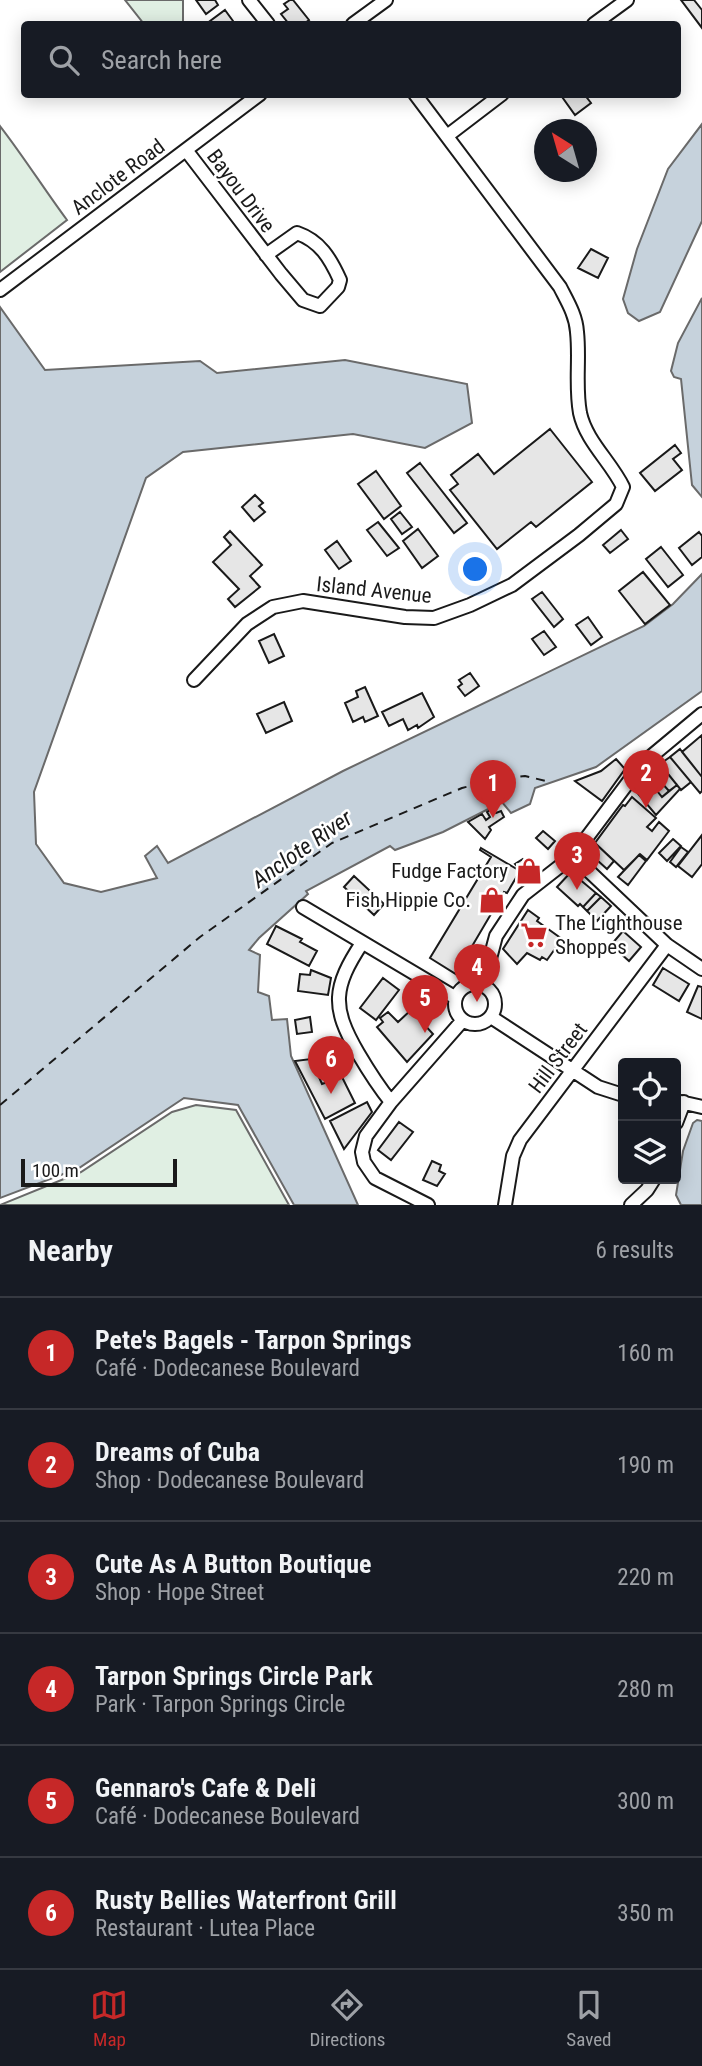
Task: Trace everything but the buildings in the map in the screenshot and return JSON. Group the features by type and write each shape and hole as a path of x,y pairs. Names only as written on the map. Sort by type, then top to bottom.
{"street":[{"path":"248,0 266,21"},
{"path":"360,21 386,0"},
{"path":"598,21 626,0"},
{"name":"Anclote Road","path":"0,290 255,98"},
{"name":"Island Avenue","path":"194,680 247,624 273,607 303,601 405,617 434,618 470,605 512,585 579,535 616,504 623,487 617,474 589,436 580,415 577,330 571,308 560,287 418,98"},
{"path":"447,136 497,98"},
{"name":"Bayou Drive","path":"186,150 266,255 303,300 320,306 338,287 340,280 330,257 309,237 297,233 266,255"},
{"path":"483,985 496,936 516,905 532,887 573,856 642,764 702,714"},
{"path":"573,856 667,945 702,969"},
{"path":"303,907 456,998"},
{"path":"362,943 346,966 340,985 340,1020 376,1084 391,1102"},
{"name":"Hill Street","path":"505,1205 513,1156 520,1140 667,945"},
{"path":"470,984 483,985 495,999 496,1006 491,1017 474,1024 463,1020 456,1010 459,992 470,984"},
{"path":"491,1017 598,1087 618,1093"},
{"path":"428,1205 376,1178 364,1162 362,1152 366,1136 391,1102 463,1020"},
{"path":"681,1101 702,1107"},
{"path":"631,1205 651,1184"}],"green space":[{"path":"125,0 183,0 183,21 142,21"},
{"path":"0,126 67,220 0,272"},
{"path":"196,1105 236,1110 289,1205 0,1205 81,1172 172,1112"}],"water":[{"path":"702,124 702,221 660,312 639,321 628,313 623,299 637,249 668,169"},
{"path":"702,298 702,497 692,485 681,379 674,377 671,371 678,343"},
{"name":"Anclote River","path":"0,307 45,370 200,361 217,373 345,360 467,384 472,423 425,448 353,434 183,452 146,478 34,792 36,844 64,883 101,892 157,878 145,856 157,846 168,863 343,771 644,626 673,604 702,574 702,691 596,767 535,788 530,804 511,813 502,802 443,832 395,850 390,846 306,891 308,894 249,950 260,955 258,992 269,996 272,1020 287,1019 291,1056 358,1205 294,1205 238,1105 184,1098 79,1168 0,1198"},
{"path":"702,1121 702,1205 681,1205 676,1195 678,1184 681,1184 683,1151 693,1123"}],"ferry route":[{"path":"0,1105 200,937 332,843 462,788 525,776 550,782"}],"place":[{"name":"Dreams of Cuba","path":"646,808"},
{"name":"Pete's Bagels - Tarpon Springs","path":"493,818"},
{"name":"Fudge Factory","path":"529,871"},
{"name":"Cute As A Button Boutique","path":"577,890"},
{"name":"Fish Hippie Co.","path":"492,900"},
{"name":"The Lighthouse Shoppes","path":"534,935"},
{"name":"Tarpon Springs Circle Park","path":"477,1002"},
{"name":"Gennaro's Cafe & Deli","path":"425,1033"},
{"name":"Rusty Bellies Waterfront Grill","path":"331,1094"}]}
